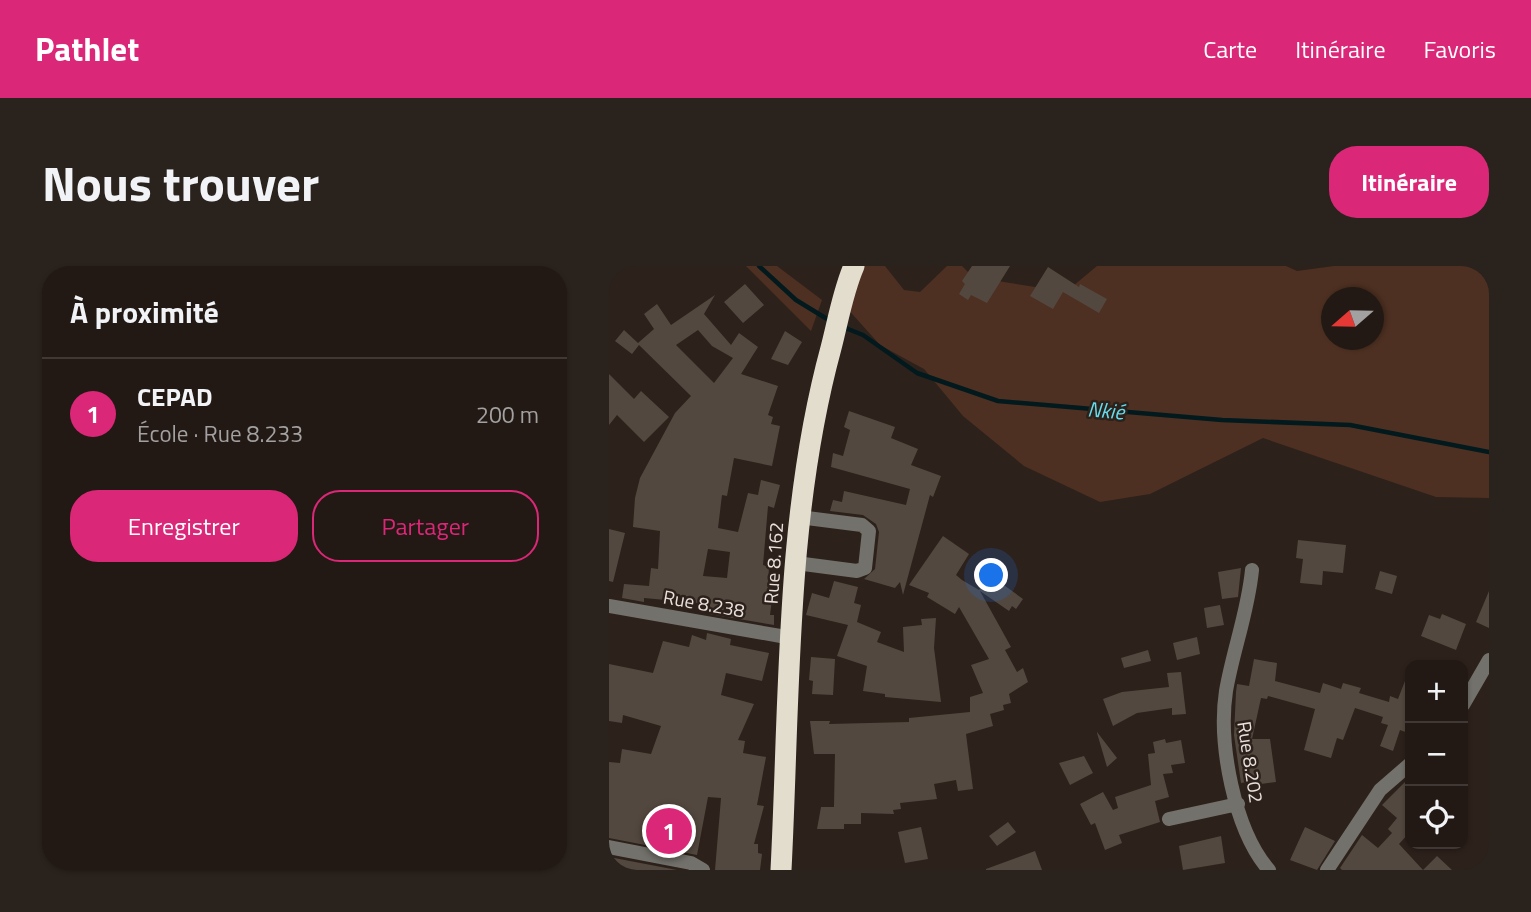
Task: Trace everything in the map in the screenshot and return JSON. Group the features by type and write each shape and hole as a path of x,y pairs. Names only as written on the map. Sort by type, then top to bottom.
{"highway":[{"name":"Rue 8.162","path":"781,870 803,475 822,381 855,266"}],"street":[{"path":"796,563 857,571 865,568 870,547 869,531 862,525 799,517"},
{"name":"Rue 8.202","path":"1252,570 1248,606 1226,691 1224,721 1238,804 1251,846 1269,870"},
{"name":"Rue 8.238","path":"609,606 792,638"},
{"path":"1468,696 1489,660"},
{"path":"1327,870 1380,790 1405,768"},
{"path":"1169,818 1238,804"},
{"path":"609,846 691,863 703,870"}],"shaded area":[{"path":"746,266 777,266 822,300 811,331"},
{"path":"851,266 885,266 904,290 920,292 947,266 962,266 973,277 1048,289 1073,286 1097,266 1286,266 1297,271 1334,266 1489,266 1489,498 1436,497 1263,438 1150,494 1100,502 1024,466 963,416 924,369 880,345 845,306"}],"building":[{"path":"972,266 1010,266 987,303 971,295 968,300 959,294 965,284 962,281"},
{"path":"1048,267 1079,287 1080,284 1107,299 1099,313 1063,292 1053,309 1030,296"},
{"path":"745,284 764,305 743,323 724,302"},
{"path":"715,295 704,314 731,345 739,333 758,347 741,374 778,386 768,415 773,417 771,424 780,426 772,466 734,458 727,496 722,495 718,528 738,532 748,493 758,495 761,480 780,485 774,508 768,506 763,565 769,567 768,584 774,584 770,615 774,615 774,625 709,614 710,604 644,598 644,602 622,598 624,584 649,586 651,568 658,569 660,531 633,527 635,498 640,478 675,413 691,396 639,345 632,354 615,341 624,330 638,343 654,329 644,314 657,304 671,325","holes":["698,330 712,346 733,358 714,383 676,345","708,549 730,552 727,578 703,576"]},
{"path":"785,331 802,342 788,365 771,359"},
{"path":"609,374 634,399 641,391 669,417 644,442 617,415 609,425"},
{"path":"849,411 895,427 891,438 918,449 911,465 941,476 933,497 930,495 903,595 900,582 895,588 864,579 875,569 879,532 876,524 863,515 830,511 833,500 842,502 844,491 906,505 910,489 831,467 833,453 843,456 850,430 844,427"},
{"path":"609,529 625,533 613,582 609,581"},
{"path":"943,536 969,554 956,575 962,580 979,590 990,575 1023,599 1016,609 1012,606 1009,611 980,591 1011,647 1005,650 1017,672 1023,668 1028,682 1009,694 1011,703 1003,705 1004,710 990,714 993,726 966,734 973,789 958,791 956,780 934,784 937,799 900,803 901,809 893,810 894,814 861,813 861,824 844,824 844,829 817,829 821,807 834,807 835,754 814,754 810,721 830,721 829,724 909,722 909,718 970,712 970,697 983,693 971,665 989,659 959,607 955,614 927,597 929,593 909,585"},
{"path":"1298,540 1346,545 1343,573 1323,571 1322,585 1300,583 1303,559 1296,558"},
{"path":"1241,568 1238,597 1222,599 1218,572"},
{"path":"1380,571 1397,576 1392,594 1375,589"},
{"path":"834,581 858,587 854,603 861,605 857,622 881,632 877,642 904,652 903,627 922,625 921,619 936,618 934,648 941,702 885,697 885,694 863,691 867,666 837,656 848,625 806,615 812,593 829,598"},
{"path":"1489,591 1489,628 1476,622"},
{"path":"1220,605 1224,625 1207,628 1204,608"},
{"path":"1442,614 1466,624 1456,650 1421,636 1429,615 1440,619"},
{"path":"707,633 731,639 730,645 769,653 762,681 726,673 721,695 754,704 738,740 745,741 743,753 766,757 757,805 764,806 754,844 758,844 758,853 762,854 760,870 715,870 721,798 708,797 697,855 609,838 609,762 620,763 622,749 651,754 661,726 623,715 622,723 609,721 609,664 653,673 663,641 689,647 692,635 706,640"},
{"path":"1197,637 1200,654 1177,660 1173,643"},
{"path":"1148,650 1151,661 1124,668 1121,658"},
{"path":"811,657 835,659 833,695 812,694 813,681 809,680"},
{"path":"1254,659 1277,663 1275,681 1320,693 1323,683 1341,689 1343,683 1361,688 1359,693 1389,702 1390,696 1398,699 1405,681 1405,732 1400,730 1393,751 1380,746 1388,725 1381,723 1383,717 1355,708 1343,740 1337,738 1331,758 1304,750 1315,709 1268,696 1267,699 1261,698 1252,739 1270,739 1276,782 1253,785 1253,781 1241,783 1234,735 1236,692 1237,684 1249,686"},
{"path":"1181,672 1186,714 1172,715 1172,708 1137,713 1113,726 1103,699 1122,692 1169,687 1167,673"},
{"path":"1097,733 1117,758 1107,767"},
{"path":"1165,739 1166,743 1181,740 1185,763 1171,765 1173,773 1163,774 1169,797 1155,801 1160,822 1119,835 1122,843 1105,850 1095,823 1091,825 1080,804 1103,792 1113,810 1118,808 1115,797 1151,785 1148,754 1155,753 1153,742"},
{"path":"1084,756 1093,773 1070,785 1059,763"},
{"path":"1405,782 1405,837 1399,844 1423,870 1340,868 1362,835 1378,848 1392,833 1388,829 1397,818 1382,805"},
{"path":"1008,822 1016,832 997,846 989,836"},
{"path":"921,827 928,859 905,863 898,832"},
{"path":"1305,827 1335,841 1317,870 1290,860"},
{"path":"1221,836 1225,863 1183,870 1179,846"},
{"path":"1035,851 1042,870 986,870 986,869"},
{"path":"1437,856 1452,870 1423,870"},
{"path":"609,857 677,870 609,870"}],"waterway":[{"name":"Nkié","path":"759,266 796,300 832,322"},
{"name":"Nkié","path":"843,327 863,335 917,373 998,401 1222,420 1350,425 1489,452"}],"place":[{"name":"CEPAD","path":"669,831"}]}
